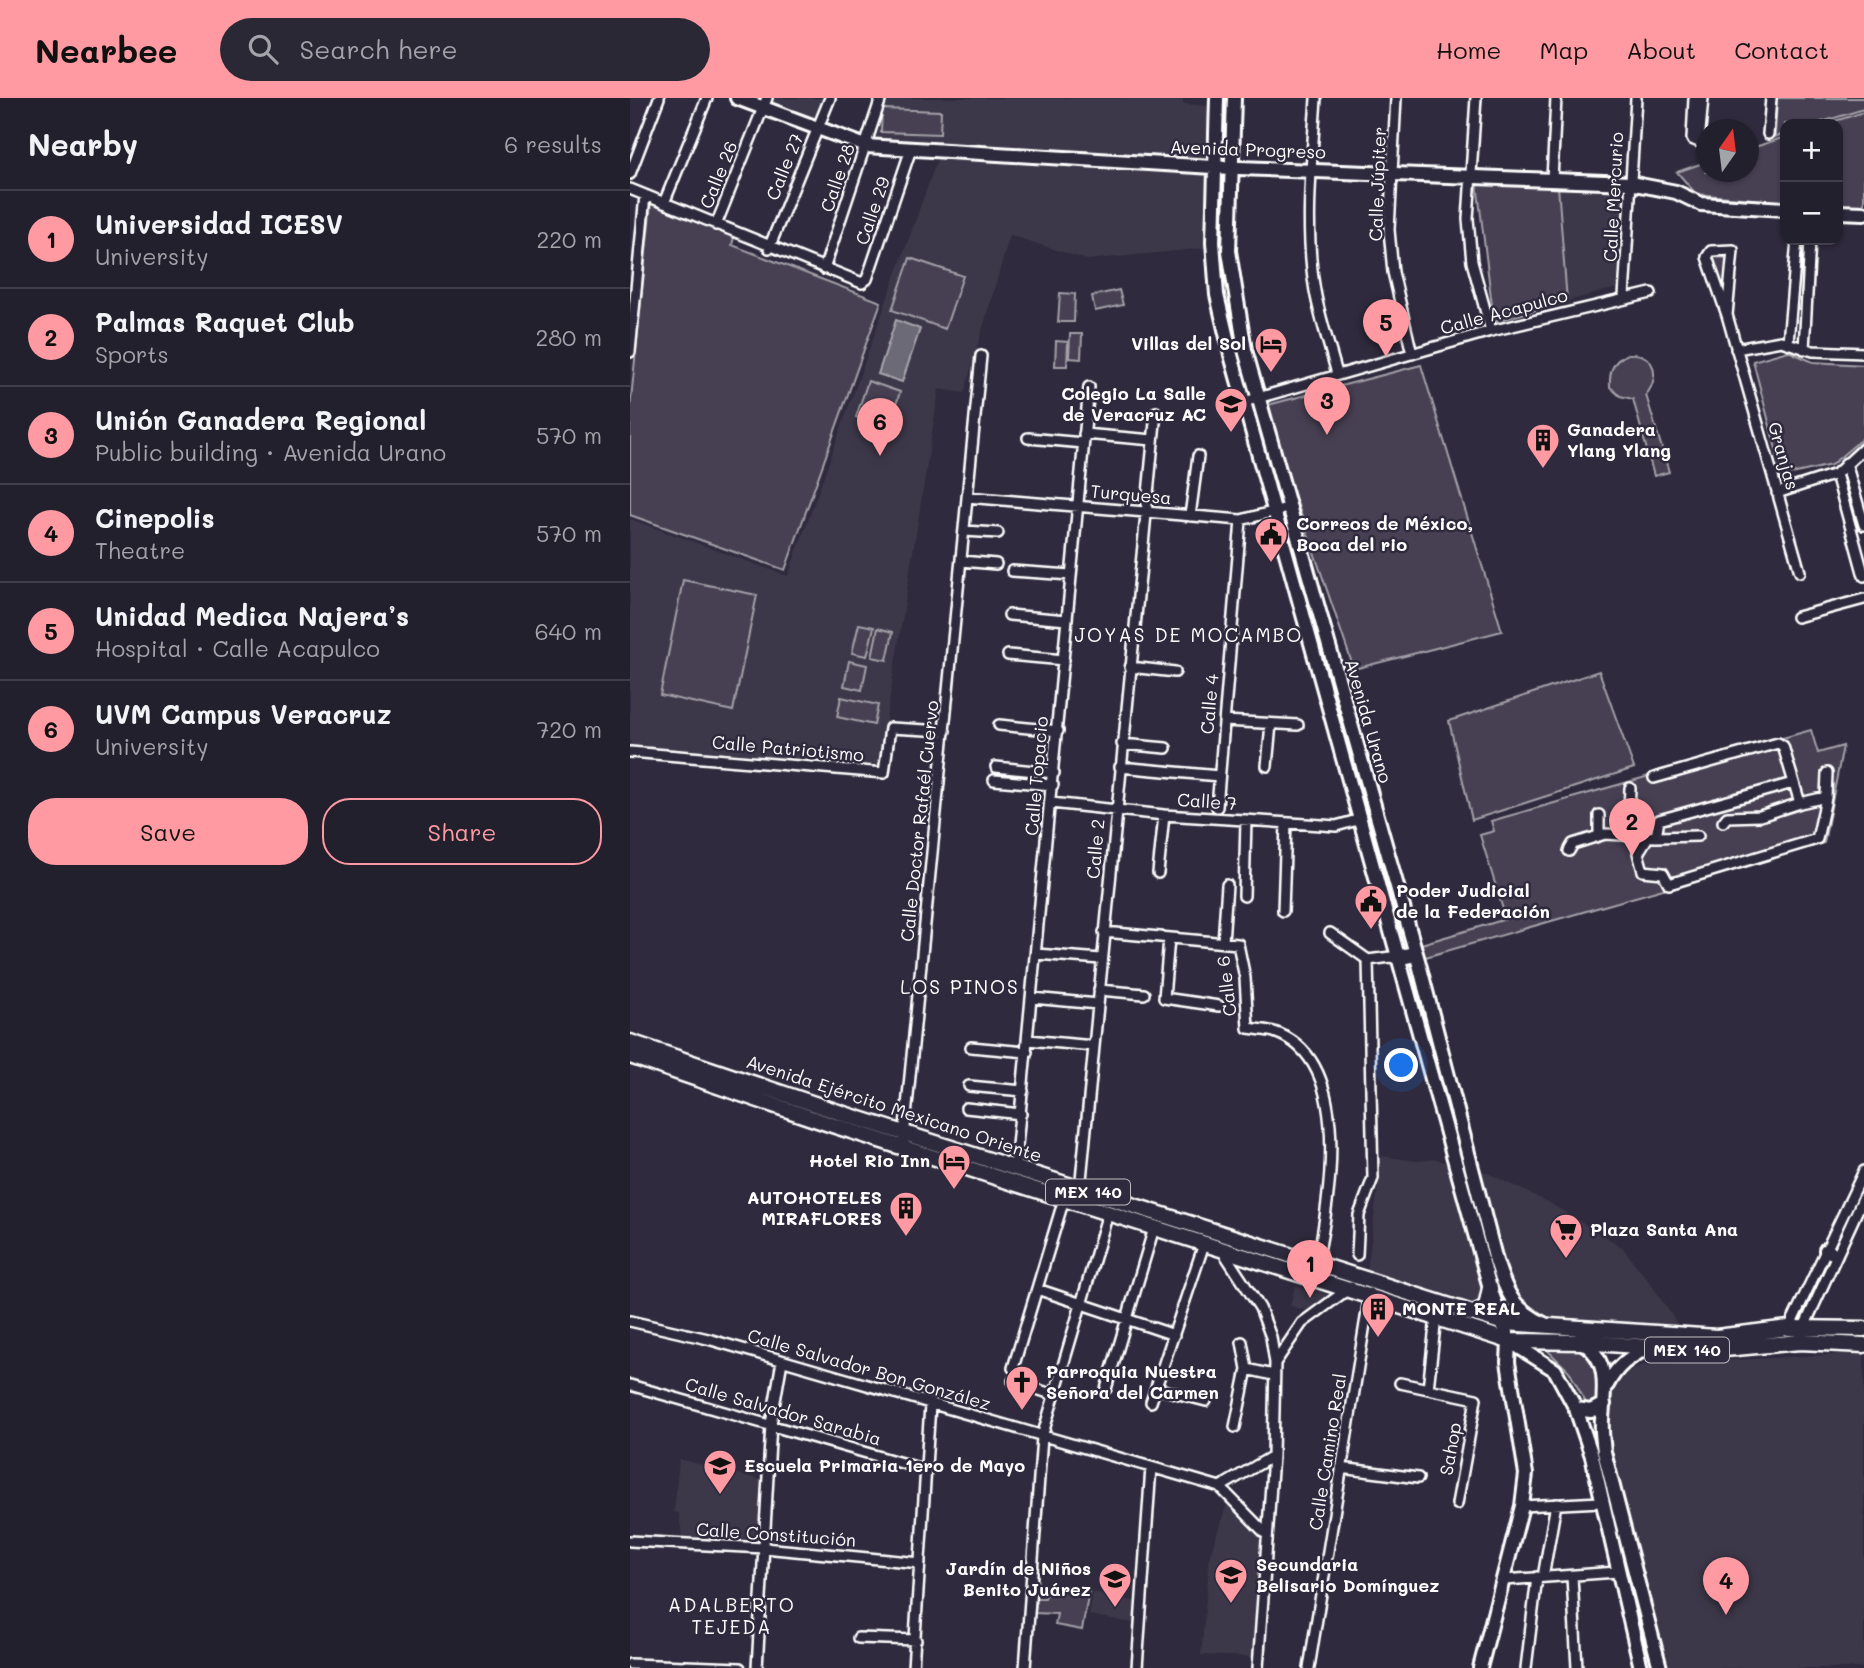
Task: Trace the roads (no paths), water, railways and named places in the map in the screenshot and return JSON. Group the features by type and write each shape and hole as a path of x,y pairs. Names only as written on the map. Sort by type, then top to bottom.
{"main road":[{"name":"Avenida Progreso","path":"737,98 765,103 818,128 866,146 1229,168 1630,183 1676,192 1701,204 1780,209"},
{"name":"Avenida Urano","path":"1217,98 1213,167 1213,242 1217,295 1244,402 1377,878 1396,957 1490,1288 1509,1341 1508,1362 1525,1474 1522,1506 1480,1668"},
{"name":"Avenida Urano","path":"1234,98 1229,168 1229,251 1245,350 1292,507 1416,953 1480,1205 1504,1285 1513,1303 1528,1316 1583,1342"},
{"path":"1843,212 1864,213"},
{"path":"1377,878 1393,872"},
{"name":"Avenida Ejército Mexicano Oriente","path":"630,1042 1064,1199 1222,1250 1314,1272"},
{"name":"Avenida Ejército Mexicano Oriente","path":"630,1056 904,1140 1016,1167 1371,1290 1436,1317 1509,1341"},
{"path":"1471,1314 1486,1307 1490,1288"},
{"name":"Avenida Ejército Mexicano Oriente","path":"1371,1290 1504,1323 1550,1327"},
{"name":"MEX 140","path":"1550,1327 1629,1340 1647,1348 1703,1351 1800,1342 1863,1345"},
{"name":"MEX 140","path":"1509,1341 1717,1338 1796,1328 1864,1329"},
{"path":"1863,1345 1864,1329"},
{"path":"1509,1341 1555,1370 1576,1409 1592,1456 1641,1668"},
{"path":"1583,1342 1598,1358 1607,1385"},
{"path":"1647,1348 1621,1364 1607,1385 1604,1404 1604,1452 1660,1668"},
{"path":"1576,1409 1591,1411 1604,1404"}],"street":[{"path":"630,174 659,98"},
{"path":"664,203 707,98"},
{"name":"Calle 27","path":"769,247 830,98"},
{"name":"Calle 28","path":"824,269 881,98"},
{"path":"1316,98 1311,169 1311,260 1315,293 1337,374"},
{"name":"Calle Júpiter","path":"1396,98 1390,230 1393,272 1412,354"},
{"path":"1476,98 1469,240 1478,290 1491,331"},
{"path":"1552,180 1556,98"},
{"name":"Calle Mercurio","path":"1624,297 1636,98"},
{"path":"1694,98 1692,139 1699,142 1703,98"},
{"path":"1768,134 1771,98"},
{"name":"Calle 26","path":"716,225 765,103"},
{"name":"Calle 29","path":"824,269 865,282 911,149"},
{"path":"630,189 824,269"},
{"path":"630,352 635,235 645,195"},
{"path":"1788,342 1797,245"},
{"path":"1804,349 1810,245"},
{"name":"Granjas","path":"1727,314 1733,250 1708,253 1800,572"},
{"path":"1794,274 1808,276"},
{"name":"Calle Acapulco","path":"1244,402 1491,331 1624,297 1651,293"},
{"path":"1736,349 1777,341 1788,342 1804,349 1863,353 1864,340"},
{"name":"Calle Doctor Rafaél Cuervo","path":"904,1140 981,356"},
{"name":"Calle Topacio","path":"1016,1167 1089,387"},
{"name":"Calle 2","path":"1080,1189 1115,809 1156,412"},
{"path":"1028,438 1084,435 1153,438"},
{"path":"1777,493 1836,474 1864,448"},
{"path":"1190,516 1198,456"},
{"path":"1846,463 1864,525"},
{"path":"1836,474 1864,576"},
{"name":"Turquesa","path":"967,497 1241,520 1292,507"},
{"name":"Calle 4","path":"1217,807 1241,520"},
{"path":"964,531 998,533"},
{"path":"961,561 996,564"},
{"path":"1012,571 1071,576"},
{"path":"1797,617 1864,599"},
{"path":"1009,615 1067,620"},
{"path":"1008,655 1064,660"},
{"path":"1130,667 1175,672"},
{"path":"1224,721 1298,725"},
{"path":"1267,766 1271,724"},
{"path":"999,725 1058,731"},
{"name":"Calle Patriotismo","path":"630,752 884,773 890,728 945,731"},
{"path":"1654,778 1778,743 1783,746 1800,803"},
{"path":"1122,744 1166,748"},
{"path":"996,767 1054,773"},
{"path":"1120,767 1219,776"},
{"path":"1630,788 1635,839 1643,871 1663,873 1669,884 1817,839 1826,797 1827,774"},
{"path":"994,779 1053,785"},
{"path":"1652,837 1659,820 1793,783"},
{"path":"1723,822 1727,817 1760,816 1826,797"},
{"name":"Calle 7","path":"1051,803 1164,815 1335,826 1361,819"},
{"path":"1158,873 1164,815"},
{"path":"1599,815 1599,835"},
{"path":"1244,896 1246,820"},
{"path":"1283,911 1286,823"},
{"path":"1569,851 1580,840 1599,835 1635,839 1698,836"},
{"path":"1223,943 1227,886"},
{"name":"Calle 6","path":"1104,932 1238,944 1245,978 1248,1028 1276,1032 1297,1046 1310,1062 1327,1096 1331,1153 1314,1272"},
{"path":"1330,933 1368,960 1416,953"},
{"path":"1169,938 1164,998 1219,1006"},
{"path":"1036,954 1101,958"},
{"path":"1357,1255 1359,1215 1373,1178 1368,960"},
{"path":"1099,990 1144,994"},
{"path":"1032,998 1098,1004"},
{"path":"1028,1040 1094,1046"},
{"path":"971,1047 1027,1052"},
{"path":"969,1086 1023,1091"},
{"path":"966,1108 1021,1114"},
{"path":"1796,1328 1864,1171"},
{"path":"1796,1328 1830,1252 1864,1196 1854,1192"},
{"path":"1013,1367 1064,1199"},
{"path":"1024,1668 1042,1437 1108,1213"},
{"path":"1106,1389 1154,1228"},
{"path":"1151,1402 1204,1244"},
{"path":"1222,1250 1260,1308 1275,1363 1273,1456 1258,1668"},
{"path":"1275,1363 1302,1323 1353,1284"},
{"path":"1037,1289 1174,1335"},
{"name":"Calle Camino Real","path":"1309,1668 1371,1290"},
{"path":"1400,1383 1428,1389 1436,1317"},
{"name":"Calle Salvador Bon González","path":"630,1321 708,1339 1220,1487 1268,1535"},
{"path":"1235,1427 1247,1369 1242,1342"},
{"path":"757,1668 771,1424 782,1361"},
{"path":"1247,1369 1273,1375"},
{"path":"1013,1381 1054,1395"},
{"name":"Calle Salvador Sarabia","path":"630,1385 926,1470"},
{"path":"1156,1388 1206,1401"},
{"name":"Sahop","path":"1428,1389 1476,1399 1457,1504"},
{"path":"913,1668 930,1405"},
{"path":"1220,1487 1273,1456"},
{"path":"1137,1668 1151,1467"},
{"path":"1341,1468 1418,1478"},
{"path":"1522,1506 1601,1502"},
{"path":"1526,1668 1540,1577 1556,1504"},
{"name":"Calle Constitución","path":"630,1541 764,1548 920,1563"},
{"path":"1504,1580 1617,1572"},
{"path":"1572,1576 1577,1668"},
{"path":"858,1638 916,1640"},
{"path":"630,1664 740,1668"}],"place":[{"name":"Unidad Medica Najera’s","path":"1386,357"},
{"name":"Villas del Sol","path":"1271,374"},
{"name":"Colegio La Salle de Veracruz AC","path":"1231,434"},
{"name":"Unión Ganadera Regional","path":"1327,435"},
{"name":"UVM Campus Veracruz","path":"880,456"},
{"name":"Ganadera Ylang Ylang","path":"1543,470"},
{"name":"Correos de México, Boca del rio","path":"1271,564"},
{"name":"Palmas Raquet Club","path":"1632,856"},
{"name":"Poder Judicial de la Federación","path":"1371,931"},
{"name":"Hotel Rio Inn","path":"954,1191"},
{"name":"AUTOHOTELES MIRAFLORES","path":"906,1238"},
{"name":"Plaza Santa Ana","path":"1566,1260"},
{"name":"Universidad ICESV","path":"1310,1298"},
{"name":"MONTE REAL","path":"1378,1339"},
{"name":"Parroquia Nuestra Señora del Carmen","path":"1022,1412"},
{"name":"Escuela Primaria 1ero de Mayo","path":"720,1496"},
{"name":"Secundaria Belisario Domínguez","path":"1231,1605"},
{"name":"Jardín de Niños Benito Juárez","path":"1115,1609"},
{"name":"Cinepolis","path":"1726,1615"}],"district":[{"name":"JOYAS DE MOCAMBO","path":"1189,635"},
{"name":"LOS PINOS","path":"960,987"},
{"name":"ADALBERTO TEJEDA","path":"732,1616"}]}
